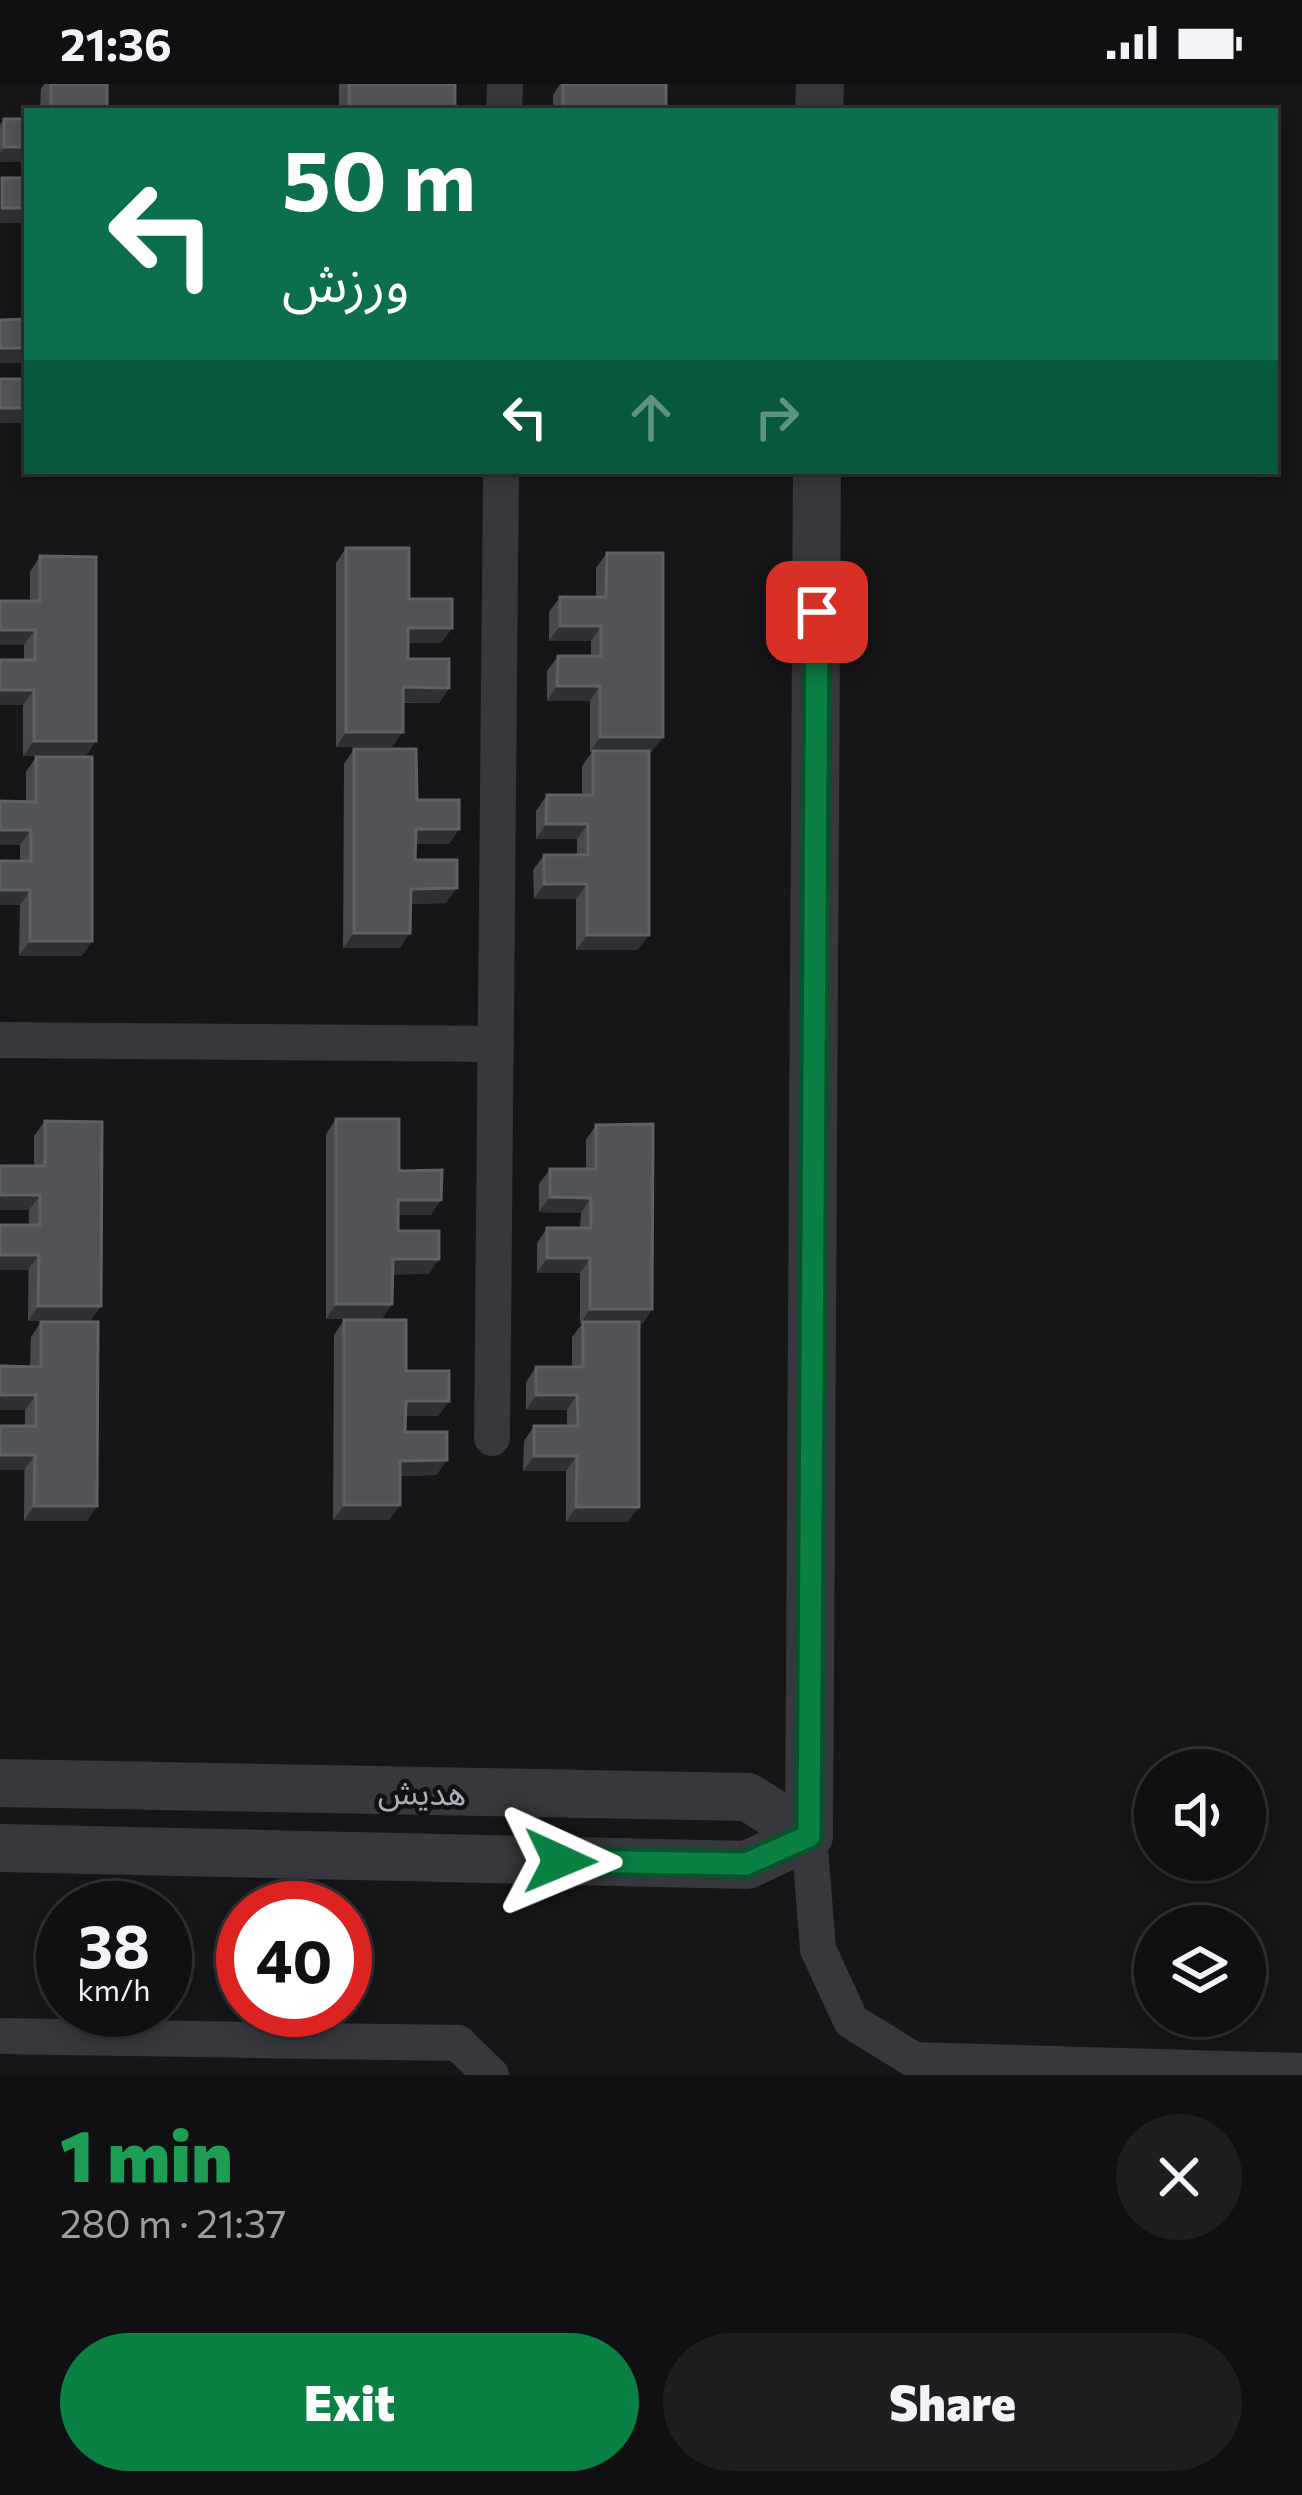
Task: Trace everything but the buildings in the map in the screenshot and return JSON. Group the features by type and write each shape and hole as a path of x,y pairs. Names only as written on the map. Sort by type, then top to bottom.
{"street":[{"path":"492,1438 501,474"},
{"path":"817,474 809,1836 818,1949 851,2021 914,2060 1302,2071"},
{"path":"0,1040 496,1044"},
{"name":"هدیش","path":"0,1783 748,1797 809,1836"},
{"name":"هدیش","path":"0,1848 746,1864 809,1836"},
{"path":"0,2036 458,2043 491,2075"}],"route":[{"path":"560,1861 746,1864 809,1836 817,612"}]}
